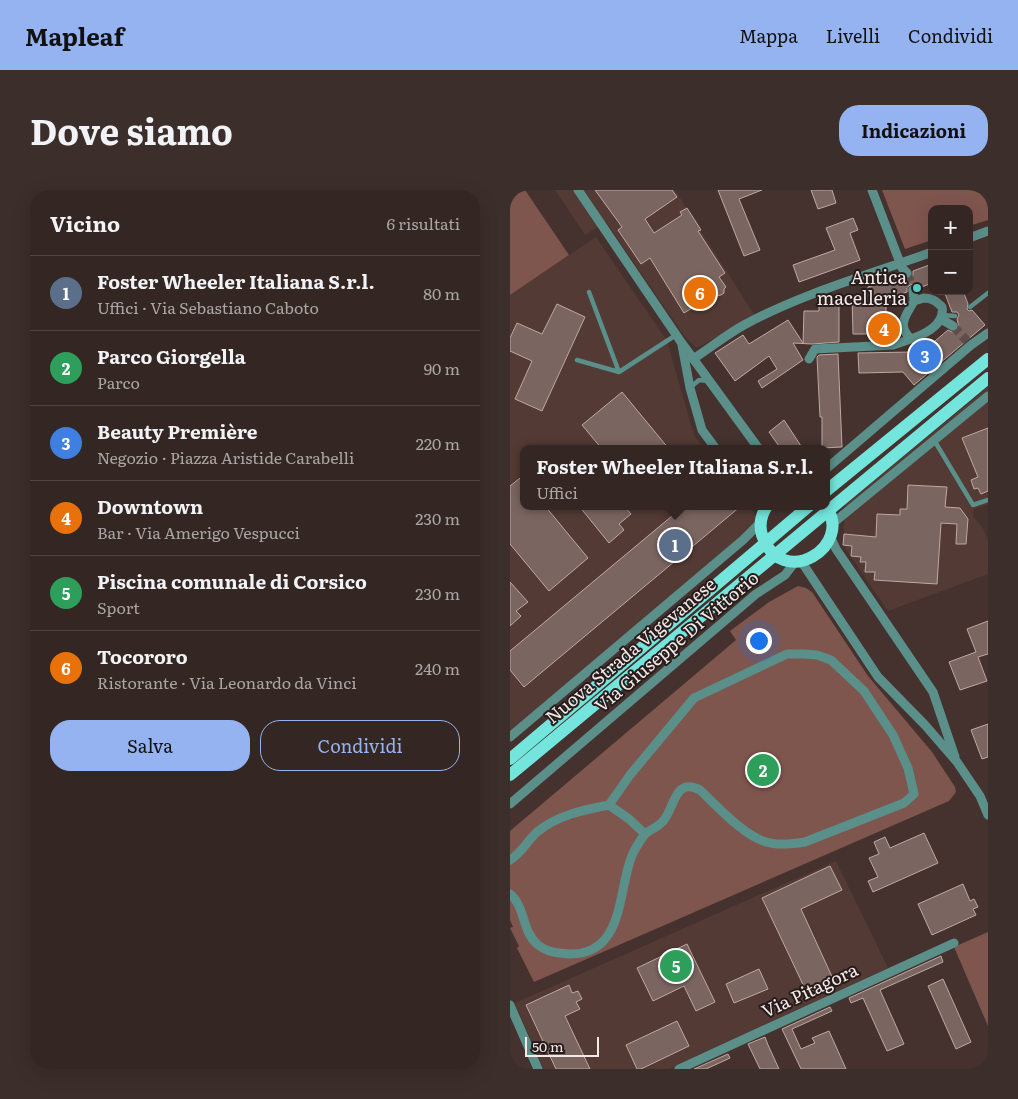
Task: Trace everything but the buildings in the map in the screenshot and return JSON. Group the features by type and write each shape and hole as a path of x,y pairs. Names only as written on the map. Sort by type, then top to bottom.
{"main road":[{"path":"830,488 988,358"},
{"name":"Nuova Strada Vigevanese","path":"830,505 988,378"},
{"name":"Nuova Strada Vigevanese","path":"510,758 804,510"},
{"name":"Nuova Strada Vigevanese","path":"510,775 774,554 824,510"},
{"path":"762,513 761,531 765,544 774,554 782,559 798,562 818,554 826,545 831,530 826,510"}],"street":[{"path":"578,190 678,339 756,445"},
{"path":"872,190 906,273"},
{"path":"973,237 988,231"},
{"path":"693,359 742,326 764,315 848,281 928,253"},
{"path":"911,339 905,333 903,325 914,302 913,290"},
{"path":"808,359 815,349 893,345 920,336 942,317 942,307 934,300 924,298 914,302"},
{"path":"942,317 953,326"},
{"path":"830,465 969,343 988,333"},
{"path":"678,339 702,430 713,445"},
{"path":"957,762 933,692 836,549 831,530 934,440 988,396"},
{"path":"510,736 743,540 762,513"},
{"path":"798,562 878,677 925,725 957,762 980,796 988,815"},
{"name":"Via Giuseppe Di Vittorio","path":"510,804 756,594 785,574 798,562"},
{"path":"510,860 524,848 535,834 549,823 567,815 609,805 630,775 694,698 787,654 817,655 831,660 864,691 893,735 908,768 914,794 904,803 805,842 789,845 767,842 748,833 700,790 692,786 683,787 663,821 644,834 630,861 615,925 593,949 577,954 548,951 537,944 528,934 518,903 510,894"},
{"path":"980,796 988,803"},
{"path":"609,805 629,819 644,834"},
{"name":"Via Pitagora","path":"679,1069 954,943"},
{"path":"510,1005 538,1069"}],"lane":[{"path":"589,292 619,372"},
{"path":"970,307 988,293"},
{"path":"942,317 955,316"},
{"path":"577,360 619,372 678,339"},
{"path":"690,388 699,380 710,381"},
{"path":"934,440 973,505 988,500"}],"shaded area":[{"path":"510,190 525,190 569,255 510,295"},
{"path":"555,190 675,190 755,316 697,348 685,337 606,222 585,235"},
{"path":"882,190 988,190 988,220 973,225 973,205 928,205 928,241 905,249"},
{"path":"596,237 667,341 694,435 702,445 520,445 520,510 752,510 758,518 758,532 510,740 510,295"},
{"path":"988,387 988,504 974,509 973,516 983,528 988,540 988,574 888,611 843,545 845,504"},
{"path":"798,586 812,592 868,676 932,752 955,787 956,792 949,801 534,982 517,948 519,946 510,928 513,927 510,920 510,831 736,640 730,631 769,602"},
{"path":"836,861 888,968 670,1069 543,1069 515,1003"},
{"path":"988,932 988,1026 954,947"}],"tunnel":[{"path":"907,273 913,290"},
{"path":"953,326 967,341"}],"place":[{"name":"Antica macelleria","path":"917,288"},
{"name":"Tocororo","path":"700,293"},
{"name":"Downtown","path":"884,329"},
{"name":"Beauty Première","path":"925,356"},
{"name":"Foster Wheeler Italiana S.r.l.","path":"675,545"},
{"name":"Parco Giorgella","path":"763,770"},
{"name":"Piscina comunale di Corsico","path":"676,966"}]}
